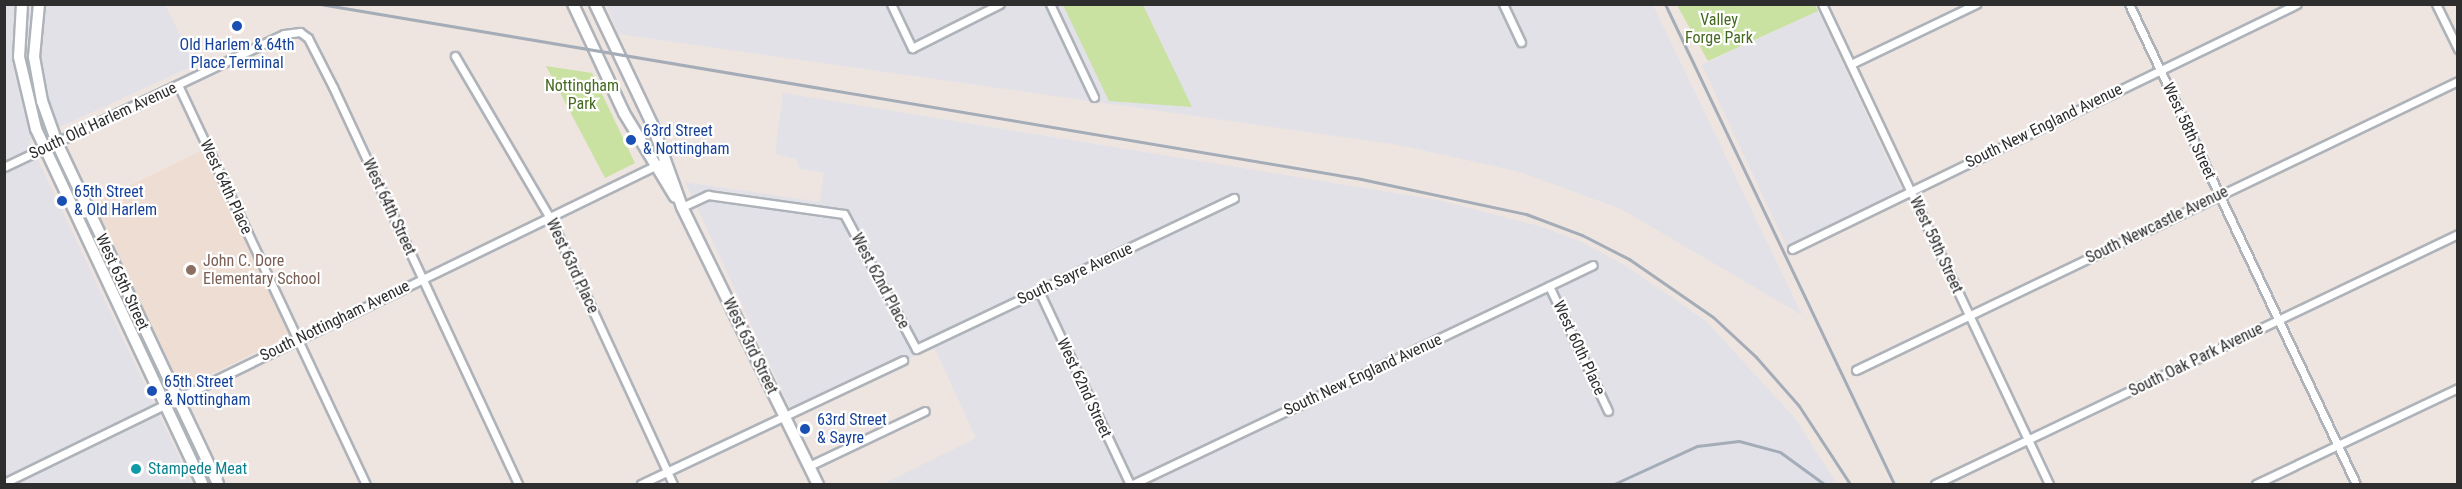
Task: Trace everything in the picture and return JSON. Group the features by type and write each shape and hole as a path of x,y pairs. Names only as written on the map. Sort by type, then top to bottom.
{"street":[{"name":"West 65th Street","path":"22,4 19,57 28,104 44,148 202,484"},
{"name":"West 65th Street","path":"39,4 34,57 42,101 57,143 218,484"},
{"name":"West 63rd Street","path":"573,4 654,167 682,207"},
{"name":"West 63rd Street","path":"595,4 667,160 682,207 818,484"},
{"path":"891,4 912,48 1000,4"},
{"path":"1050,4 1094,97"},
{"path":"1503,4 1521,42"},
{"name":"West 59th Street","path":"1822,4 2049,484"},
{"path":"1851,64 1976,4"},
{"name":"West 58th Street","path":"2129,4 2356,484"},
{"name":"South New England Avenue","path":"1792,249 2297,4"},
{"path":"2436,4 2457,49"},
{"name":"South Old Harlem Avenue","path":"4,167 285,34 300,32"},
{"name":"West 64th Street","path":"300,32 311,43 518,484"},
{"name":"West 63rd Place","path":"455,56 550,218 674,484"},
{"name":"South Newcastle Avenue","path":"1856,370 2457,81"},
{"name":"West 64th Place","path":"178,85 366,484"},
{"name":"South Nottingham Avenue","path":"4,483 667,160"},
{"name":"West 62nd Place","path":"682,207 708,195 844,214 916,349"},
{"name":"South Sayre Avenue","path":"916,349 1234,198"},
{"name":"South Oak Park Avenue","path":"1935,484 2457,234"},
{"name":"South New England Avenue","path":"1131,484 1593,265"},
{"name":"West 60th Place","path":"1550,286 1608,411"},
{"name":"West 62nd Street","path":"1039,291 1131,484"},
{"path":"641,484 903,360"},
{"path":"2256,484 2457,388"},
{"path":"809,466 925,411"}],"shaded area":[{"path":"4,5 165,5 195,65 29,141 192,484 5,484"},
{"path":"607,5 1653,5 1802,315 1621,209 1520,172 1399,145 618,34"},
{"path":"1818,11 1903,194 1787,248 1702,65"},
{"path":"783,93 1437,200 1539,226 1582,242 1626,266 1706,321 1794,417 1837,484 883,484 976,438 934,347 793,414 685,182 820,202 824,173 800,169 796,159 775,154"},
{"name":"John C. Dore Elementary School","path":"203,150 293,334 181,389 92,204"}],"green space":[{"path":"1063,5 1143,5 1192,107 1109,101"},
{"name":"Valley Forge Park","path":"1677,5 1815,5 1818,11 1708,61"},
{"name":"Nottingham Park","path":"546,66 592,73 635,163 605,178"}],"railway":[{"path":"320,4 1361,179 1526,214 1582,235 1629,259 1713,317 1756,357 1799,406 1850,484"},
{"path":"1665,4 1894,484"},
{"path":"1614,484 1697,446 1739,441 1780,452 1824,484"}],"place":[{"name":"Old Harlem & 64th Place Terminal","path":"237,26"},
{"name":"63rd Street & Nottingham","path":"631,140"},
{"name":"65th Street & Old Harlem","path":"62,201"},
{"name":"John C. Dore Elementary School","path":"191,270"},
{"name":"65th Street & Nottingham","path":"152,391"},
{"name":"63rd Street & Sayre","path":"805,429"},
{"name":"Stampede Meat","path":"136,469"}]}
